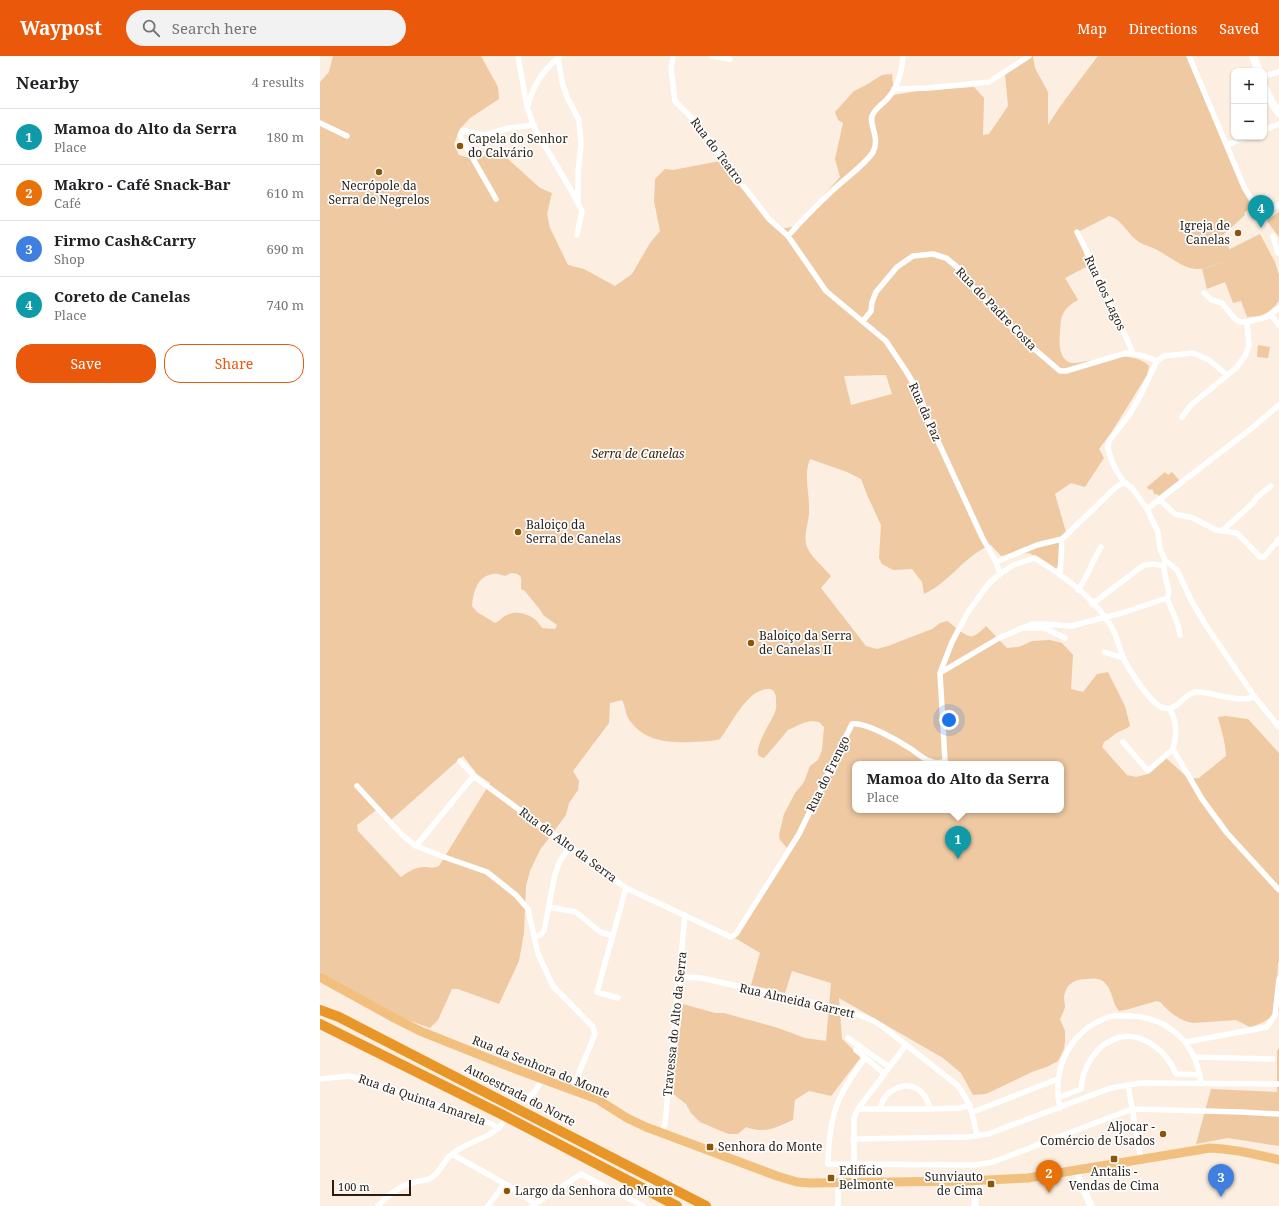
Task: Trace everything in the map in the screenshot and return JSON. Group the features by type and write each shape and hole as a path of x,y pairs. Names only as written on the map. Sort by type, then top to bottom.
{"highway":[{"path":"320,1004 328,1008 339,1017"},
{"name":"Autoestrada do Norte","path":"320,1010 339,1017 706,1206"},
{"path":"320,1024 496,1112 677,1206"}],"main road":[{"path":"1253,56 1257,68"},
{"path":"1267,93 1279,113"},
{"name":"Rua da Senhora do Monte","path":"320,977 420,1031 597,1099 627,1118 662,1133 797,1182 981,1181 1028,1178 1215,1148 1241,1150 1279,1160"}],"street":[{"path":"518,56 527,107 534,125 582,211 578,235"},
{"name":"Rua do Teatro","path":"673,56 671,69 675,101 698,124 740,183 769,219 788,236"},
{"path":"712,56 730,59"},
{"path":"788,236 806,216 873,152 876,139 871,120 872,114 888,98 894,89 902,68 904,56"},
{"path":"894,89 925,88 989,82 1029,56"},
{"path":"1190,56 1244,187 1262,218 1279,204"},
{"path":"527,107 530,96 547,67 559,57"},
{"path":"559,57 562,82 568,99 579,120 581,144 578,172 578,203"},
{"path":"1267,75 1279,72"},
{"path":"320,123 347,136"},
{"path":"1267,129 1279,124"},
{"path":"496,199 460,136 461,133 463,130 485,135 509,128 534,125"},
{"path":"1227,145 1240,140"},
{"name":"Rua dos Lagos","path":"1077,232 1096,270 1103,292 1133,353"},
{"name":"Rua da Paz","path":"788,236 826,291 886,340 918,393 930,424 982,537 996,562 1000,574"},
{"path":"1273,236 1279,259"},
{"name":"Rua do Padre Costa","path":"863,321 871,311 872,302 876,292 896,267 913,256 933,254 946,258 957,267 968,282 1025,341 1060,371 1066,371 1126,353 1133,353 1157,361"},
{"path":"1204,293 1212,300 1222,303 1236,320 1241,322 1247,322 1271,315 1279,309"},
{"path":"1271,315 1279,325"},
{"path":"1182,417 1191,405 1241,363 1248,350 1247,322"},
{"path":"1180,635 1178,625 1167,598 1169,592 1165,563 1160,549 1158,532 1147,509 1132,488 1124,482 1117,472 1108,448 1109,441 1140,396 1157,361 1164,356 1193,353 1209,360 1227,375"},
{"path":"1147,509 1252,428 1279,405"},
{"path":"996,562 1037,544 1062,539 1102,500 1124,482"},
{"path":"1222,531 1253,503 1256,498 1271,486"},
{"path":"1159,499 1175,514 1193,518 1216,530 1233,531 1241,535 1260,557 1264,557 1277,542"},
{"path":"1060,575 1062,539"},
{"path":"1078,590 1084,582 1097,553 1101,548"},
{"name":"Rua do Frengo","path":"945,761 940,673 952,642 968,612 989,583 1013,565 1035,558 1060,575 1078,590 1104,617 1111,626 1124,658 1133,674 1156,705 1170,709"},
{"path":"1092,604 1144,565 1165,563 1177,570 1199,614 1254,696 1279,727"},
{"path":"940,673 999,638 1032,624 1071,626 1122,613 1167,598"},
{"path":"1022,628 1044,628 1065,638"},
{"path":"1104,652 1124,658"},
{"path":"1124,742 1148,771 1173,749 1176,731 1175,720 1170,709 1179,704 1192,693 1199,692 1243,699 1250,699 1254,696"},
{"name":"Rua do Frengo","path":"685,915 731,936 736,934 799,834 852,724 866,726 910,748 929,761"},
{"path":"1173,749 1202,799 1227,833 1279,890"},
{"name":"Rua do Alto da Serra","path":"460,761 476,778 626,888 685,915"},
{"path":"416,846 471,779 476,778"},
{"path":"357,786 402,835 416,846 487,872 516,895 528,909 538,954 553,986 593,1027 595,1034 572,1090"},
{"path":"534,937 540,935 544,931 555,874 560,861 570,846"},
{"path":"618,998 597,992 626,888"},
{"path":"549,907 576,912 600,932 613,936"},
{"name":"Travessa do Alto da Serra","path":"662,1133 665,1124 685,915"},
{"name":"Rua Almeida Garrett","path":"680,977 701,978 846,1010 874,1021 951,1079 964,1094 970,1105 977,1136"},
{"path":"1186,1042 1267,1027 1275,1015 1279,979"},
{"path":"1060,1108 1058,1098 1058,1079 1061,1064 1073,1044 1087,1030 1110,1017 1126,1016 1151,1019 1178,1034 1186,1042 1194,1057 1200,1075 1201,1084"},
{"path":"1058,1098 1081,1089 1082,1075 1092,1058 1100,1048 1110,1041 1120,1037 1134,1037 1157,1048 1167,1058 1176,1074 1200,1075"},
{"path":"848,1038 889,1067"},
{"path":"859,1045 856,1050 884,1073"},
{"path":"854,1182 854,1118 858,1108 906,1045"},
{"path":"1194,1057 1273,1059"},
{"path":"866,1058 851,1076 840,1096 832,1120 828,1141 828,1164 975,1165 987,1163 999,1160 1132,1109 1279,1114"},
{"name":"Rua da Quinta Amarela","path":"320,1079 348,1076 360,1078 492,1124 498,1129"},
{"path":"525,1101 536,1090 542,1079"},
{"path":"972,1112 1058,1079"},
{"path":"853,1139 966,1137 988,1134 1111,1088 1140,1083 1279,1084"},
{"path":"1128,1085 1141,1159"},
{"path":"880,1109 886,1096 899,1087 915,1086 927,1099 930,1109"},
{"path":"858,1108 930,1109 960,1108 970,1105"},
{"path":"378,1206 399,1188 411,1183 429,1179 436,1174 452,1154 459,1148 485,1138 498,1129 502,1124"},
{"path":"452,1154 504,1184 534,1205 582,1174 644,1206"},
{"path":"1077,1170 1079,1179 1091,1206"},
{"path":"967,1181 975,1196"},
{"path":"975,1206 975,1196 981,1181"},
{"path":"838,1182 838,1206"},
{"path":"488,1206 504,1184"}],"green space":[{"name":"Serra de Canelas","path":"333,56 481,56 498,87 499,99 470,118 460,129 454,144 459,155 477,160 497,149 540,188 552,193 547,214 550,228 568,265 584,269 615,286 632,274 650,243 660,231 654,201 655,179 665,169 673,170 725,160 748,195 781,229 796,226 840,177 835,159 843,123 838,120 835,112 854,91 882,75 892,74 894,95 917,91 974,87 984,98 983,135 989,134 1008,106 1005,74 1032,56 1035,68 1048,92 1048,125 1098,56 1188,56 1253,206 1244,213 1245,215 1222,236 1230,250 1260,234 1275,262 1279,275 1279,300 1276,305 1268,312 1260,316 1247,317 1241,301 1233,303 1225,282 1207,289 1202,269 1204,268 1189,268 1141,243 1131,235 1120,222 1109,216 1080,231 1081,244 1088,266 1065,278 1078,300 1067,308 1062,316 1060,336 1061,353 1067,361 1071,363 1112,357 1128,357 1143,361 1149,366 1147,375 1111,433 1099,449 1104,458 1085,487 1071,483 1055,494 1066,532 1062,558 1056,569 1029,553 1001,556 991,545 982,549 942,583 924,594 922,582 912,569 893,570 882,564 879,558 881,525 861,479 847,472 810,459 807,472 809,516 805,536 807,546 811,554 831,576 821,588 866,646 877,649 888,646 932,629 940,623 947,621 963,633 970,636 980,632 986,626 1007,648 1019,647 1032,641 1050,640 1062,643 1073,655 1071,689 1083,692 1097,674 1108,672 1125,706 1130,726 1104,742 1102,747 1127,775 1136,777 1148,774 1166,758 1189,779 1199,778 1226,756 1218,717 1226,716 1248,719 1279,753 1279,962 1277,981 1279,1010 1266,1021 1250,1027 1236,1020 1193,1023 1179,1018 1157,1001 1119,1011 1108,986 1103,981 1099,979 1078,980 1071,983 1066,989 1065,993 1065,1007 1060,1019 1065,1031 1065,1041 1064,1049 1058,1061 986,1094 973,1095 961,1073 943,1058 839,998 842,1039 861,1057 831,1096 809,1091 795,1100 793,1120 770,1129 759,1130 746,1127 738,1134 728,1134 700,1122 691,1113 686,1104 672,1093 683,1004 715,1013 724,1013 778,1028 805,1038 826,1041 831,983 792,971 785,993 751,985 760,953 730,935 734,933 787,848 780,840 779,835 784,814 795,793 804,782 810,766 818,760 822,750 824,727 819,722 811,721 788,730 764,758 759,756 758,752 761,741 776,709 776,695 773,690 770,689 760,691 746,701 720,739 710,741 676,742 659,740 651,737 637,729 629,720 622,700 610,703 609,723 573,771 579,781 578,790 569,803 566,815 540,850 530,871 526,886 524,933 519,961 499,1004 458,989 452,989 438,1020 430,1028 402,1018 320,972 320,82 329,72","holes":["886,375 892,394 851,405 844,376","511,573 520,576 521,589 525,591 543,615 557,625 555,629 542,628 536,620 526,614 521,613 510,614 495,623 477,612 472,606 473,596 477,586 483,578 493,574 505,576","463,756 477,774 490,783 439,866 433,868 417,868 401,877 358,831 357,825 380,807 391,820"]},
{"path":"1279,212 1279,237 1267,221"},
{"path":"1258,345 1270,347 1268,358 1257,357"},
{"path":"1165,472 1168,475 1172,472 1179,480 1159,496 1157,494 1155,495 1152,489 1149,490 1147,487"},
{"path":"1279,1048 1279,1146 1228,1138 1196,1144 1211,1089 1277,1092 1277,1051"}],"place":[{"name":"Capela do Senhor do Calvário","path":"460,146"},
{"name":"Necrópole da Serra de Negrelos","path":"379,172"},
{"name":"Coreto de Canelas","path":"1261,228"},
{"name":"Igreja de Canelas","path":"1238,233"},
{"name":"Baloiço da Serra de Canelas","path":"518,532"},
{"name":"Baloiço da Serra de Canelas II","path":"751,643"},
{"name":"Mamoa do Alto da Serra","path":"958,859"},
{"name":"Aljocar - Comércio de Usados","path":"1163,1134"},
{"name":"Senhora do Monte","path":"710,1147"},
{"name":"Antalis - Vendas de Cima","path":"1114,1159"},
{"name":"Edifício Belmonte","path":"831,1178"},
{"name":"Sunviauto de Cima","path":"991,1184"},
{"name":"Largo da Senhora do Monte","path":"507,1191"},
{"name":"Makro - Café Snack-Bar","path":"1049,1193"},
{"name":"Firmo Cash&Carry","path":"1221,1197"}]}
